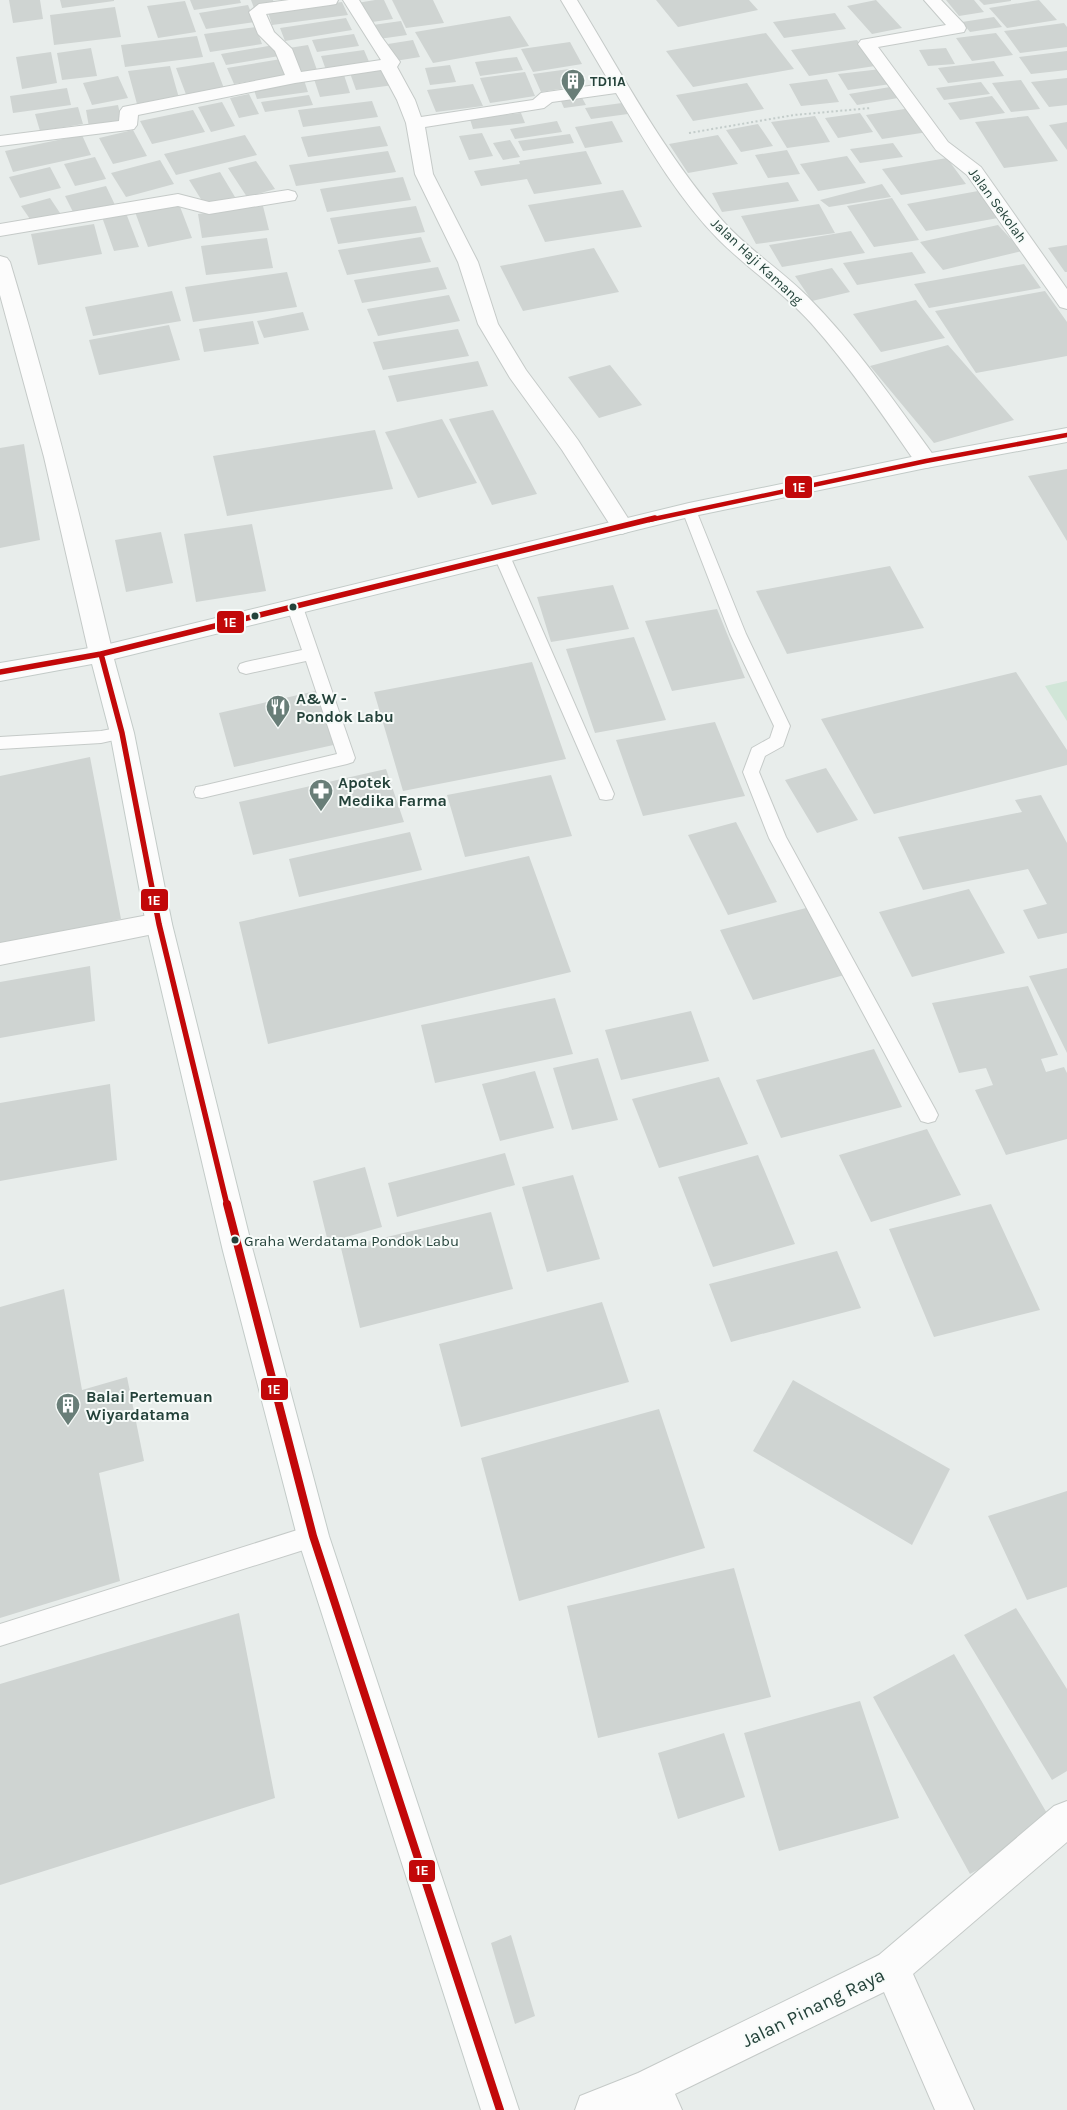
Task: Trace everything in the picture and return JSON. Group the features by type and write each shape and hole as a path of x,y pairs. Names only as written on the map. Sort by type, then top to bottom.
{"street":[{"path":"295,78 282,49 266,34 258,12 266,8 330,0"},
{"path":"0,141 128,125 129,111 295,78 387,65 391,62 373,38 351,0"},
{"name":"Jalan Haji Kamang","path":"569,0 685,186 718,227 800,300 890,409 926,461"},
{"name":"Jalan Sekolah","path":"932,0 958,28 868,44 947,151 967,162 974,171 1067,303"},
{"path":"387,65 406,100 415,123 424,174 468,262 488,324 517,373 570,445 622,526"},
{"path":"415,123 538,104 547,97 622,87"},
{"path":"0,230 178,200 185,200 198,206 209,208 288,196"},
{"path":"0,262 26,346 53,448 101,654 122,733 159,924 238,1251 313,1536 500,2110"},
{"path":"0,672 101,654 689,510 926,461 1067,435"},
{"path":"38,665 92,678 104,687 114,701"},
{"path":"0,954 159,924"},
{"path":"892,1968 1067,1819"},
{"name":"Jalan Pinang Raya","path":"594,2110 657,2098 892,1968 956,2110"}],"lane":[{"path":"689,510 738,634 782,726 777,742 758,752 751,772 778,838 928,1115"},
{"path":"502,556 606,794"},
{"path":"202,792 347,758 295,607"},
{"path":"246,668 311,654"},
{"path":"0,743 101,737 122,733"},
{"path":"0,1635 313,1536"}],"path":[{"path":"655,139 794,115 912,104"}],"green space":[{"path":"1067,681 1067,721 1045,686"}],"building":[{"path":"9,0 40,0 43,19 13,23"},
{"path":"60,0 114,0 114,1 62,8"},
{"path":"190,0 240,0 241,3 194,10"},
{"path":"251,0 273,0 275,6 254,8"},
{"path":"384,0 393,19 365,23 357,3"},
{"path":"392,0 433,0 444,23 406,28"},
{"path":"656,0 749,0 758,10 678,27"},
{"path":"876,0 902,28 872,34 847,6"},
{"path":"946,0 974,0 984,12 959,16"},
{"path":"979,0 1011,0 1011,1 984,5"},
{"path":"1039,0 1057,20 1007,28 989,8"},
{"path":"185,1 196,32 158,38 147,6"},
{"path":"342,2 348,15 272,25 268,12"},
{"path":"248,5 255,22 206,29 199,13"},
{"path":"115,7 121,37 54,45 50,15"},
{"path":"835,13 846,29 784,38 773,22"},
{"path":"510,16 529,46 433,63 415,32"},
{"path":"994,17 1002,27 970,32 962,22"},
{"path":"346,18 352,30 285,41 280,28"},
{"path":"401,21 407,35 379,39 373,25"},
{"path":"1064,23 1067,27 1067,47 1020,53 1004,31"},
{"path":"256,27 262,44 210,52 204,34"},
{"path":"766,33 794,69 693,87 666,51"},
{"path":"996,33 1013,55 972,61 956,38"},
{"path":"354,34 359,46 317,52 312,40"},
{"path":"197,36 203,57 125,67 121,45"},
{"path":"413,40 420,57 395,61 388,44"},
{"path":"857,40 875,66 809,76 791,50"},
{"path":"570,42 582,64 533,72 521,49"},
{"path":"274,45 279,56 226,65 221,54"},
{"path":"308,45 317,70 298,73 289,48"},
{"path":"91,48 97,76 62,80 57,53"},
{"path":"946,48 955,64 928,66 919,50"},
{"path":"364,50 370,64 326,70 321,56"},
{"path":"1067,51 1067,70 1031,74 1019,57"},
{"path":"51,52 57,83 22,89 16,57"},
{"path":"517,57 523,70 480,76 475,62"},
{"path":"281,59 288,75 234,84 227,68"},
{"path":"994,61 1004,76 948,83 938,68"},
{"path":"214,62 225,91 187,97 176,68"},
{"path":"450,65 456,82 430,85 425,68"},
{"path":"170,66 179,98 137,104 128,71"},
{"path":"388,68 394,85 356,90 350,73"},
{"path":"569,69 578,86 541,92 533,74"},
{"path":"881,69 891,84 848,90 838,74"},
{"path":"525,72 535,96 490,103 480,78"},
{"path":"344,75 350,93 320,97 314,79"},
{"path":"118,76 128,98 92,105 83,83"},
{"path":"1067,78 1067,105 1049,107 1031,82"},
{"path":"827,79 839,102 801,106 789,84"},
{"path":"304,80 308,92 257,99 253,87"},
{"path":"1021,80 1040,109 1011,112 992,83"},
{"path":"981,82 990,94 944,100 936,88"},
{"path":"747,83 764,109 693,121 676,95"},
{"path":"473,84 483,106 436,112 427,90"},
{"path":"890,87 898,98 857,105 849,94"},
{"path":"67,88 71,105 13,113 10,96"},
{"path":"249,94 259,114 239,118 230,98"},
{"path":"309,95 313,105 265,112 261,102"},
{"name":"TD11A","path":"581,96 586,105 564,108 560,99"},
{"path":"992,96 1005,113 960,120 948,103"},
{"path":"372,101 378,117 303,127 298,110"},
{"path":"222,102 235,126 211,132 198,107"},
{"path":"622,103 628,114 591,119 585,108"},
{"path":"118,105 122,123 89,127 86,110"},
{"path":"78,107 83,124 40,131 35,114"},
{"path":"911,108 928,132 882,139 866,115"},
{"path":"193,110 205,132 152,144 140,121"},
{"path":"521,113 525,123 473,129 470,119"},
{"path":"860,113 873,132 838,138 825,118"},
{"path":"815,116 830,142 787,148 771,122"},
{"path":"1028,116 1058,161 1004,168 975,122"},
{"path":"557,121 562,132 515,139 510,129"},
{"path":"612,121 623,142 585,148 575,127"},
{"path":"1067,122 1067,150 1049,125"},
{"path":"758,124 773,146 741,152 726,130"},
{"path":"380,126 388,146 308,157 301,137"},
{"path":"133,130 147,156 113,164 99,138"},
{"path":"482,133 493,156 469,160 459,136"},
{"path":"570,134 574,143 523,151 518,141"},
{"path":"82,135 91,155 13,172 5,151"},
{"path":"245,135 257,155 176,175 164,154"},
{"path":"718,135 738,164 688,173 669,144"},
{"path":"510,140 520,157 503,160 493,143"},
{"path":"893,143 903,157 860,163 850,149"},
{"path":"787,150 800,174 768,178 755,155"},
{"path":"388,151 396,172 296,186 289,165"},
{"path":"586,151 602,184 534,194 527,179 481,186 474,171 520,164 519,161"},
{"path":"847,156 866,183 818,191 800,164"},
{"path":"95,157 106,179 75,186 64,164"},
{"path":"947,158 966,184 901,195 882,169"},
{"path":"160,160 174,184 126,197 111,173"},
{"path":"256,161 275,189 247,197 228,168"},
{"path":"50,167 61,188 20,198 9,177"},
{"path":"220,172 235,197 204,204 189,180"},
{"path":"403,177 411,200 327,212 320,189"},
{"path":"788,182 799,201 722,212 712,193"},
{"path":"882,184 891,197 829,207 820,200"},
{"path":"106,186 115,205 74,214 65,196"},
{"path":"623,190 642,227 545,242 528,205"},
{"path":"978,191 998,218 926,231 907,204"},
{"path":"50,198 60,213 32,222 21,206"},
{"path":"892,198 919,240 874,247 847,206"},
{"path":"179,204 192,238 148,247 135,212"},
{"path":"819,204 835,233 756,244 741,216"},
{"path":"263,206 269,230 202,238 198,214"},
{"path":"416,206 425,232 338,244 330,218"},
{"path":"126,213 139,247 114,251 102,217"},
{"path":"94,224 102,254 38,265 31,234"},
{"path":"998,225 1022,251 943,270 920,242"},
{"path":"851,231 865,253 782,267 769,245"},
{"path":"421,237 431,262 347,275 338,250"},
{"path":"267,238 273,268 206,275 201,246"},
{"path":"1067,245 1067,272 1065,272 1048,248"},
{"path":"594,248 619,292 523,311 500,266"},
{"path":"912,252 926,273 857,285 843,263"},
{"path":"1024,264 1041,288 929,308 914,284"},
{"path":"438,267 447,289 362,303 354,280"},
{"path":"832,268 850,292 812,301 795,276"},
{"path":"287,272 297,307 193,322 185,287"},
{"path":"172,291 181,321 93,336 85,307"},
{"path":"1045,291 1067,322 1067,356 976,373 935,311"},
{"path":"449,295 460,321 378,336 367,309"},
{"path":"916,300 945,338 881,352 853,314"},
{"path":"303,312 309,330 264,338 257,321"},
{"path":"253,321 259,344 204,352 199,329"},
{"path":"169,325 180,360 99,375 89,340"},
{"path":"458,329 469,356 383,370 373,342"},
{"path":"948,345 1014,420 934,443 870,366"},
{"path":"478,361 488,386 397,402 388,376"},
{"path":"610,365 642,405 599,418 568,377"},
{"path":"493,410 537,494 492,505 449,419"},
{"path":"442,419 477,483 418,498 385,432"},
{"path":"375,430 393,489 227,516 213,456"},
{"path":"24,444 40,540 0,548 0,448"},
{"path":"1067,469 1067,541 1028,476"},
{"path":"252,524 266,591 196,602 184,534"},
{"path":"161,532 173,583 126,592 115,540"},
{"path":"890,566 924,628 787,654 756,591"},
{"path":"613,585 629,629 551,642 537,597"},
{"path":"717,609 745,678 672,691 645,621"},
{"path":"634,637 666,720 595,733 566,649"},
{"path":"532,662 566,759 403,791 374,692"},
{"path":"1016,672 1067,750 1067,765 874,814 821,719"},
{"name":"A&W - Pondok Labu","path":"320,690 338,744 234,767 219,713"},
{"path":"715,722 745,796 643,816 616,740"},
{"path":"90,757 121,919 0,946 0,776"},
{"path":"826,768 858,820 817,833 785,780"},
{"name":"Apotek Medika Farma","path":"386,769 404,822 253,855 239,802"},
{"path":"551,775 572,836 465,857 447,795"},
{"path":"1041,795 1067,843 1067,933 1038,939 1023,910 1047,904 1028,869 923,890 898,837 1022,812 1015,800"},
{"path":"736,822 777,902 728,915 688,835"},
{"path":"410,832 422,870 299,897 289,859"},
{"path":"529,856 571,972 268,1044 239,922"},
{"path":"969,889 1005,953 912,977 879,912"},
{"path":"814,906 848,974 753,1000 720,930"},
{"path":"90,966 95,1021 0,1038 0,982"},
{"path":"1067,968 1067,1053 1029,976"},
{"path":"1028,986 1058,1055 1041,1059 1046,1072 1064,1067 1067,1073 1067,1139 1006,1155 975,1090 993,1085 986,1068 959,1073 932,1003"},
{"path":"555,998 573,1054 435,1083 421,1025"},
{"path":"691,1011 709,1061 621,1080 605,1030"},
{"path":"874,1049 902,1107 781,1138 756,1080"},
{"path":"598,1058 618,1120 572,1130 553,1068"},
{"path":"535,1071 554,1128 500,1141 482,1084"},
{"path":"719,1077 748,1144 659,1168 632,1099"},
{"path":"110,1084 117,1160 0,1181 0,1103"},
{"path":"927,1129 961,1195 871,1222 839,1155"},
{"path":"505,1153 515,1185 397,1217 388,1183"},
{"path":"758,1155 795,1244 713,1267 678,1177"},
{"path":"365,1167 382,1227 328,1242 313,1181"},
{"path":"573,1175 600,1259 547,1272 522,1187"},
{"path":"991,1204 1040,1310 934,1337 889,1229"},
{"path":"491,1212 513,1289 360,1328 341,1248"},
{"path":"837,1251 861,1308 731,1342 709,1284"},
{"name":"Balai Pertemuan Wiyardatama","path":"64,1289 82,1390 127,1377 144,1461 99,1473 120,1581 0,1618 0,1307"},
{"path":"602,1302 629,1382 461,1427 439,1344"},
{"path":"793,1380 950,1469 912,1545 753,1451"},
{"path":"659,1409 705,1548 519,1601 481,1458"},
{"path":"1067,1491 1067,1587 1027,1600 988,1516"},
{"path":"734,1568 771,1697 598,1738 567,1606"},
{"path":"1016,1608 1067,1689 1067,1771 1052,1780 964,1635"},
{"path":"239,1613 275,1798 0,1885 0,1684"},
{"path":"954,1654 1055,1827 970,1874 873,1697"},
{"path":"860,1701 899,1818 779,1851 744,1733"},
{"path":"724,1733 745,1797 678,1819 658,1753"},
{"path":"511,1935 535,2016 515,2024 491,1943"}],"transit line":[{"name":"1E","path":"0,672 101,654 689,510 926,461 1067,435"},
{"name":"1E","path":"101,654 122,733 159,924 238,1251 313,1536 500,2110"}],"place":[{"name":"TD11A","path":"573,102"},
{"name":"A&W - Pondok Labu","path":"278,728"},
{"name":"Apotek Medika Farma","path":"321,812"},
{"name":"Graha Werdatama Pondok Labu","path":"235,1240"},
{"name":"Balai Pertemuan Wiyardatama","path":"68,1426"}]}
